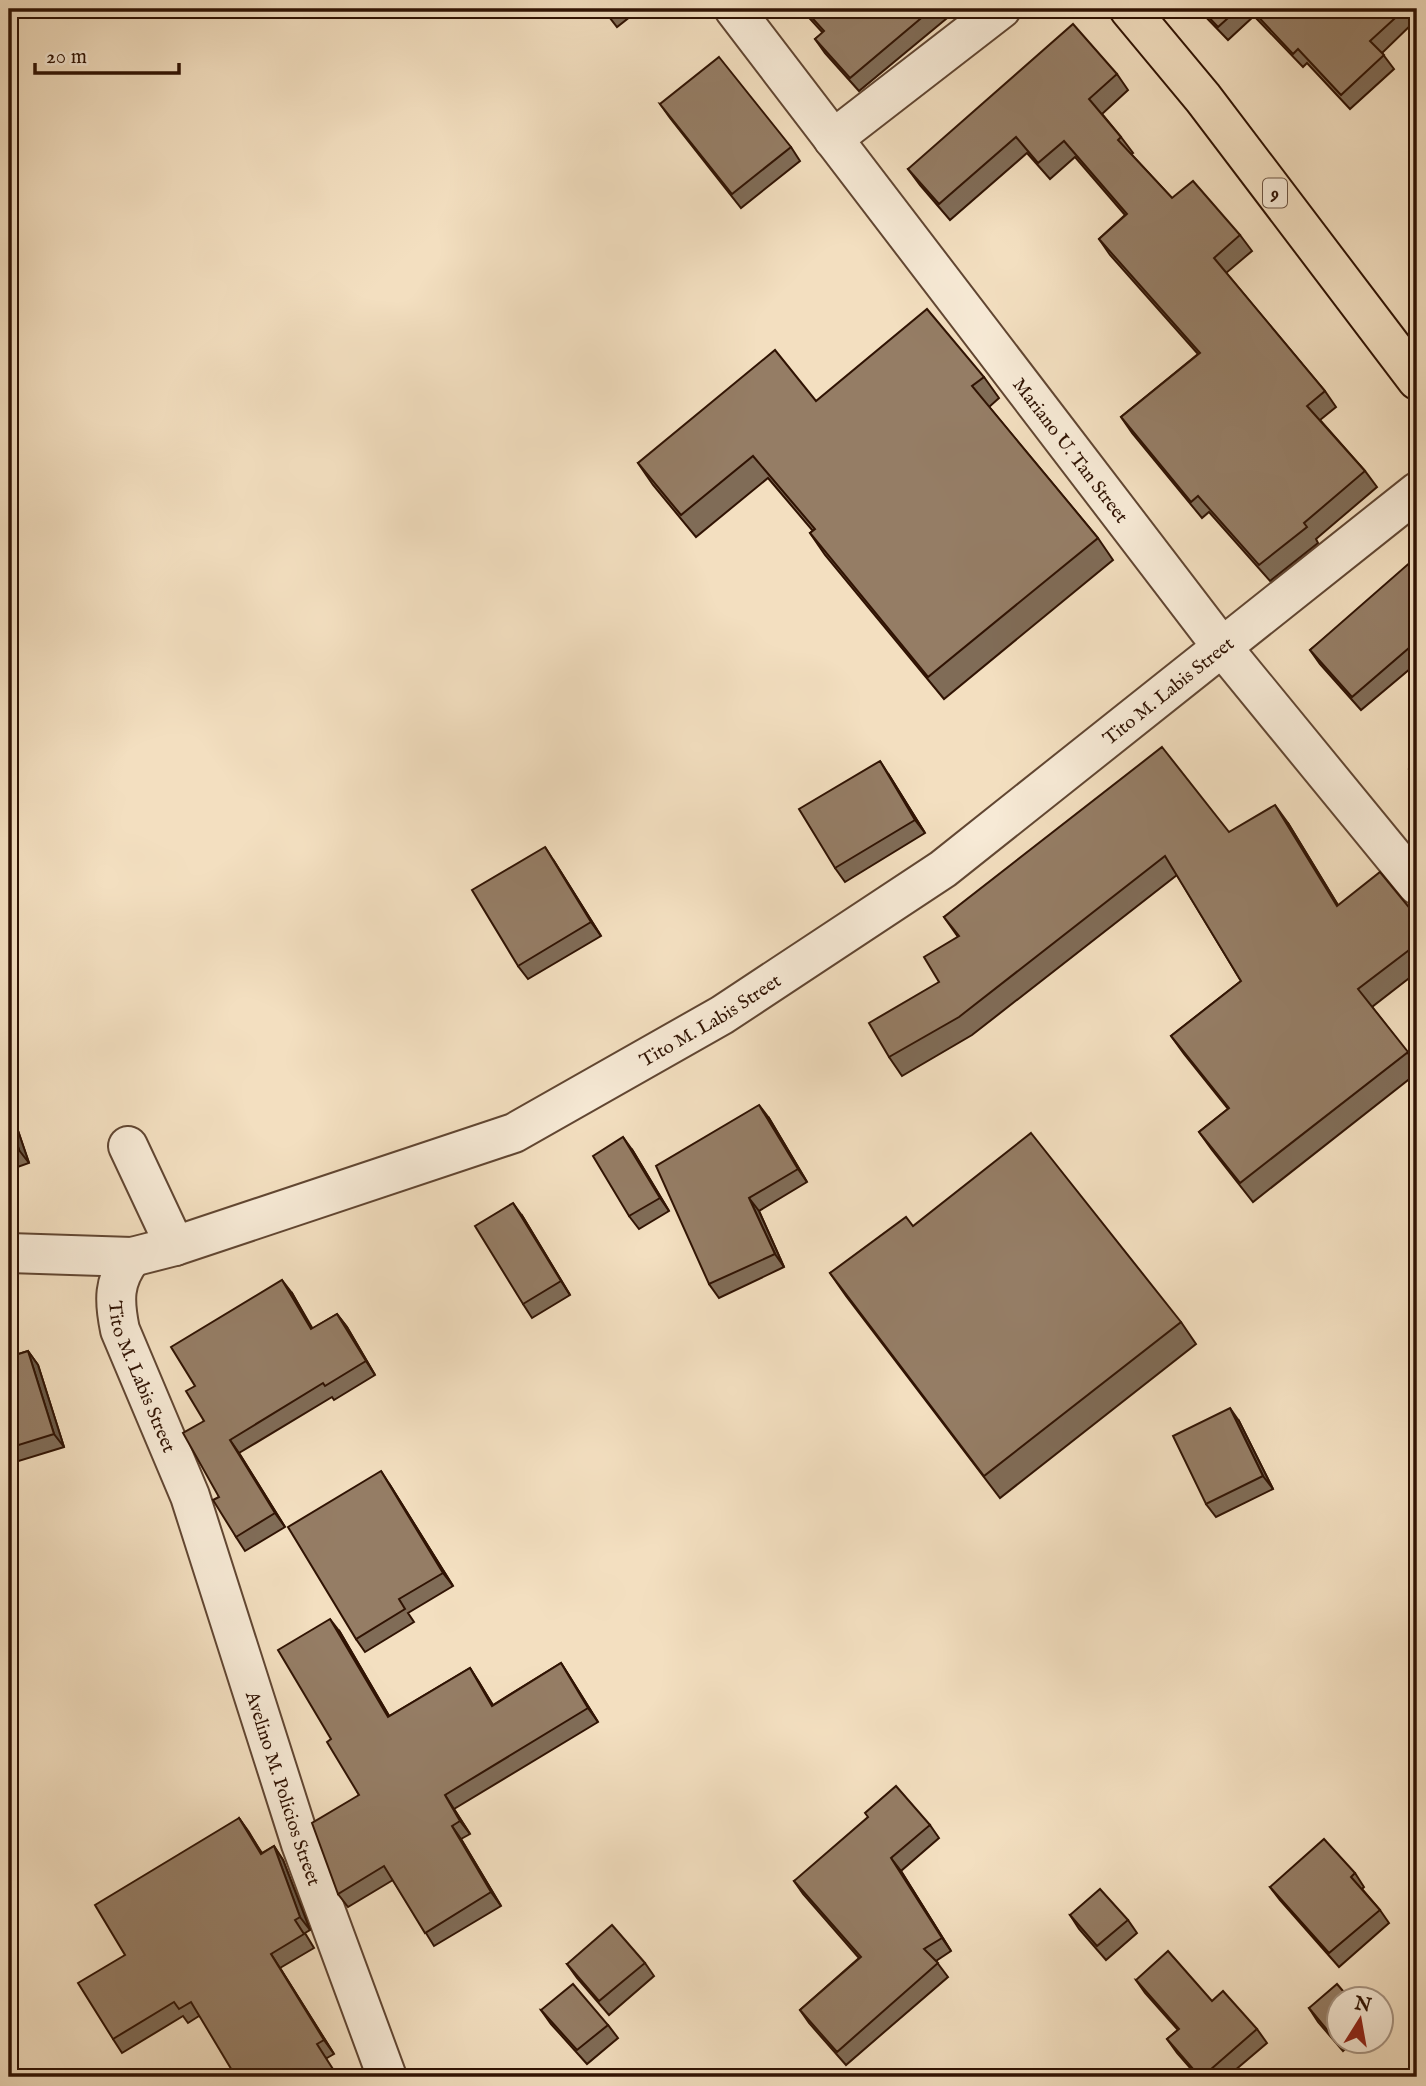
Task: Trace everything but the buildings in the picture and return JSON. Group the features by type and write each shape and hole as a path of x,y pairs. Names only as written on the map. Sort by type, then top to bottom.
{"highway":[{"name":"9","path":"1129,9 1203,98 1417,380"}],"street":[{"name":"Mariano U. Tan Street","path":"734,9 1222,647 1417,885"},
{"path":"833,139 1001,9"},
{"name":"Tito M. Labis Street","path":"190,1496 120,1330 114,1302 120,1272 132,1257 175,1246 514,1133 722,1015 943,869 1417,492"},
{"path":"128,1146 175,1246"},
{"path":"9,1253 132,1257"},
{"name":"Avelino M. Policios Street","path":"190,1496 301,1844 387,2077"}]}
